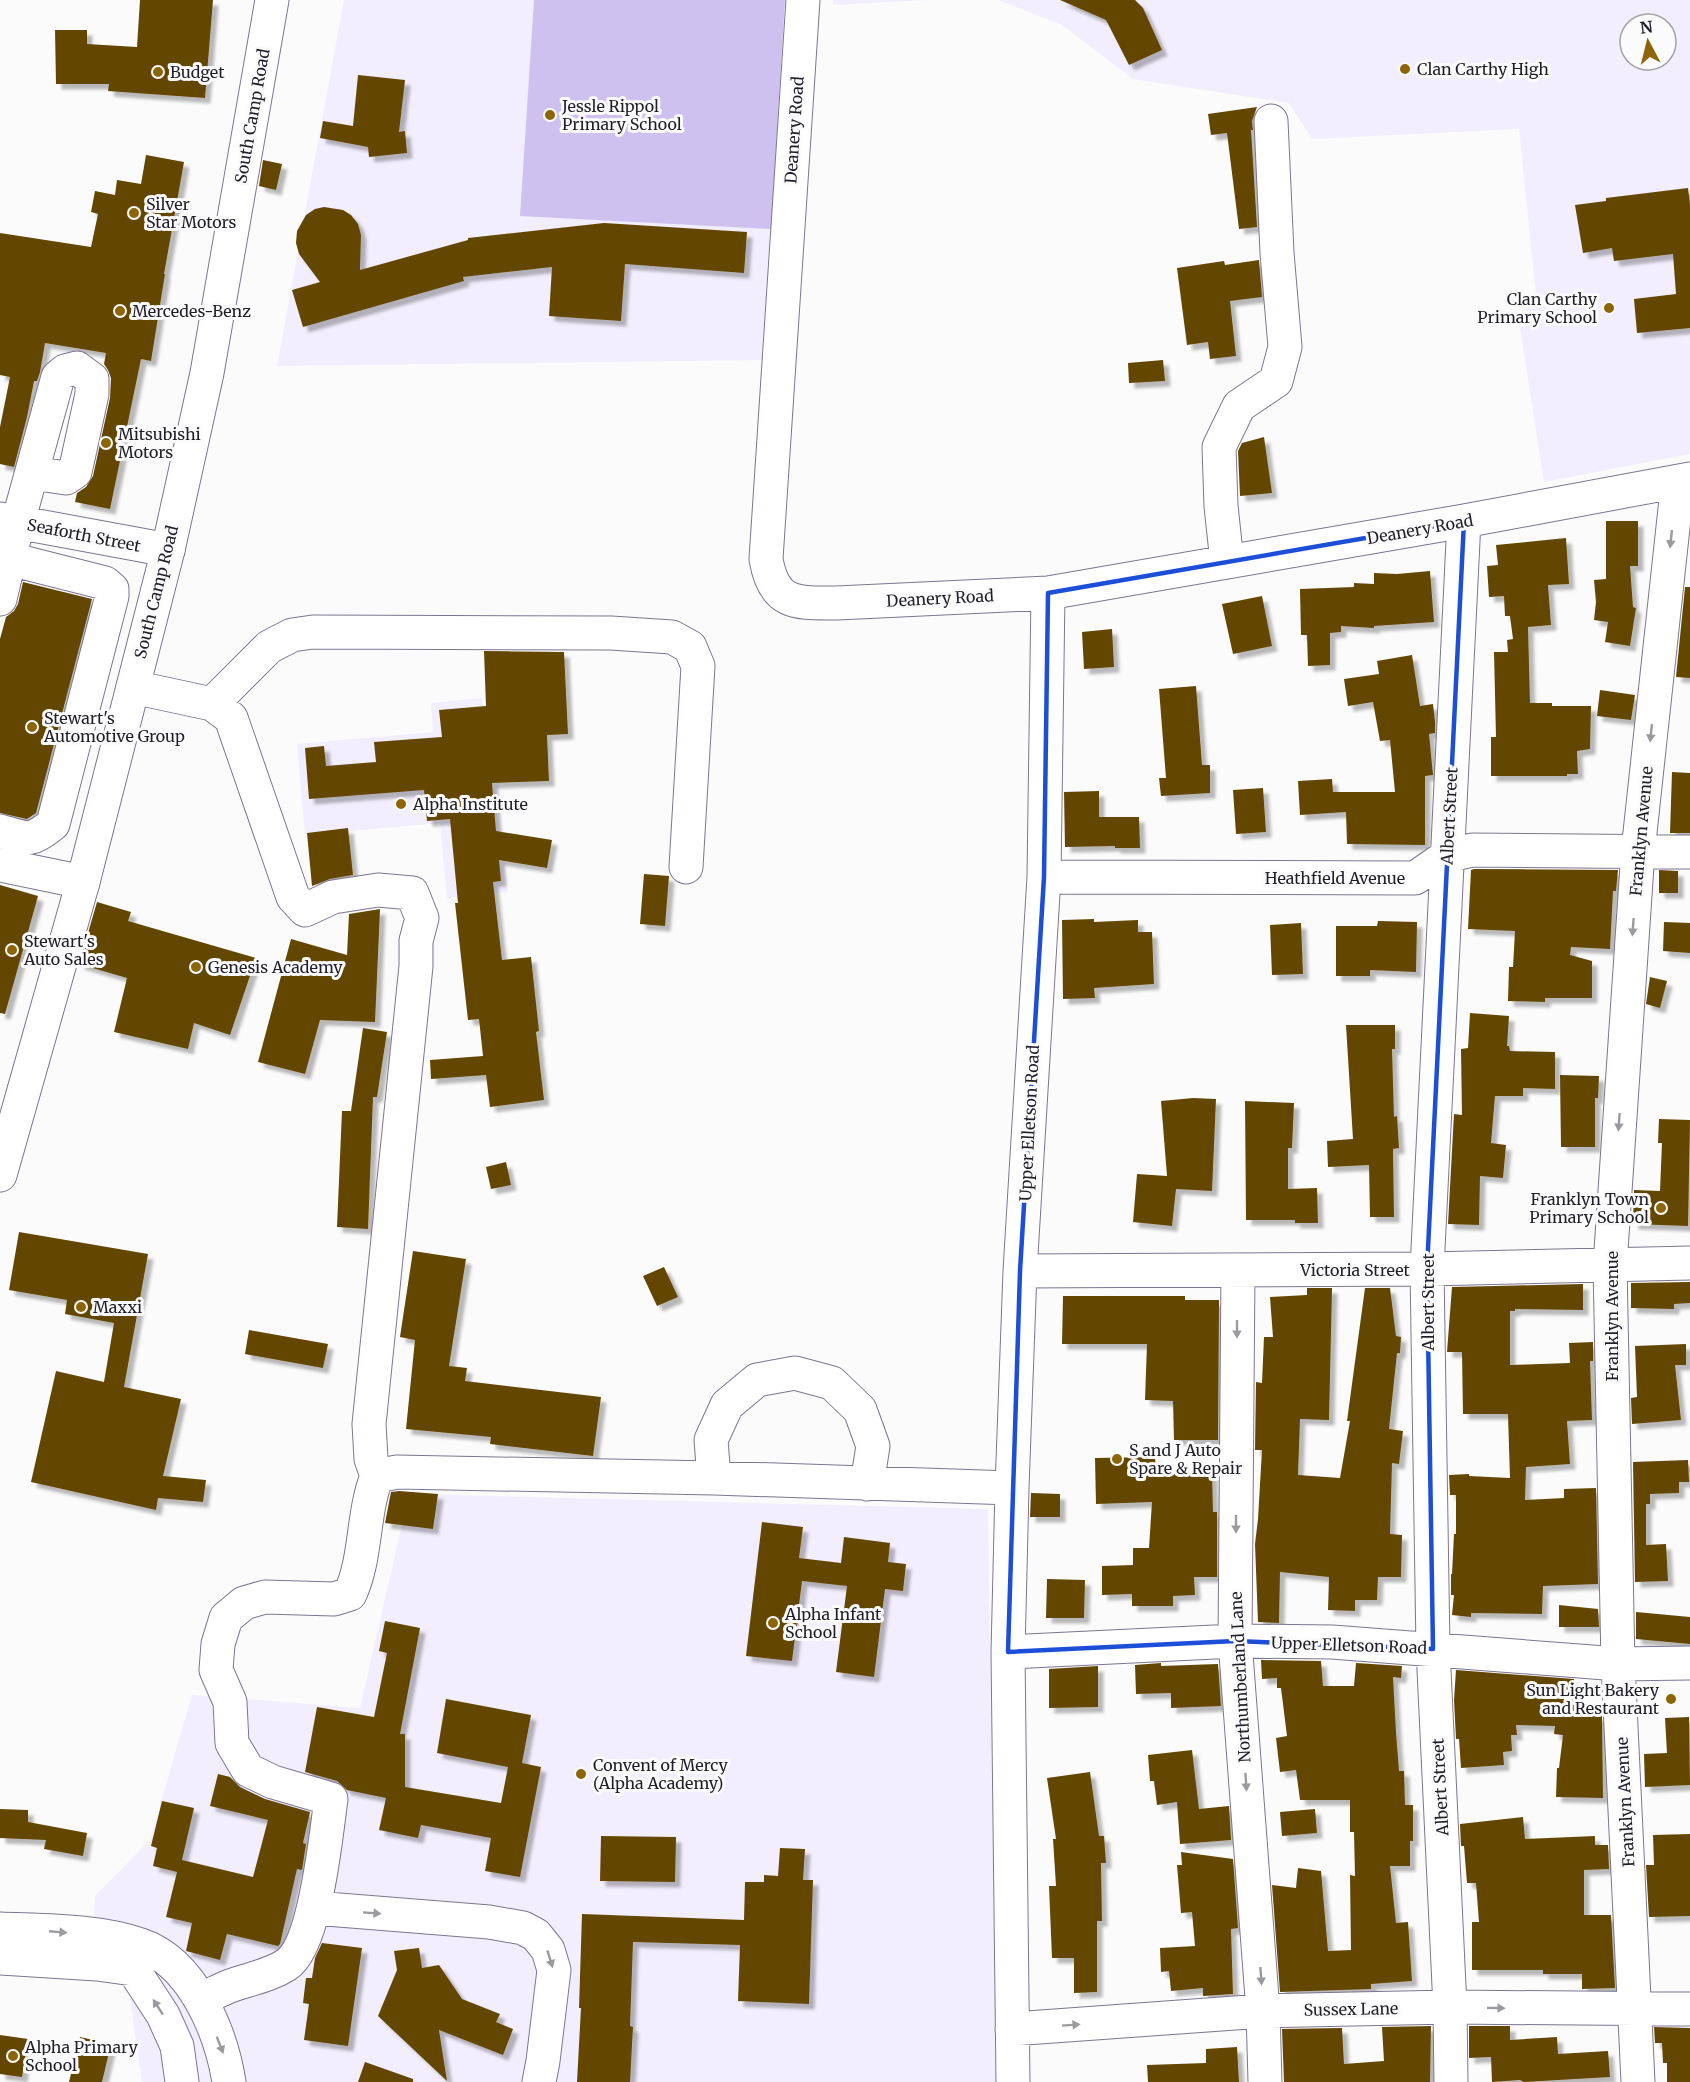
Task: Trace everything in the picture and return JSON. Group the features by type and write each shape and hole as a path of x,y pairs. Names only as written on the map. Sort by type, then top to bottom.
{"street":[{"name":"South Camp Road","path":"1,1170 83,882 168,550 207,373 272,0"},
{"name":"Deanery Road","path":"803,0 766,559 769,576 776,590 789,598 803,603 837,603 1048,593 1464,522 1684,480"},
{"path":"1227,562 1221,506 1219,447 1239,406 1276,381 1285,347 1270,121"},
{"path":"0,599 10,559 9,521 32,473"},
{"name":"Franklyn Avenue","path":"1638,2082 1618,1664 1610,1265 1638,851 1684,480"},
{"name":"Seaforth Street","path":"9,521 168,550"},
{"name":"Albert Street","path":"1451,2082 1450,2007 1433,1649 1427,1269 1464,522"},
{"path":"0,831 24,838 38,836 53,824 112,596 112,589 105,583 10,559"},
{"name":"Upper Elletson Road","path":"1013,2082 1008,1652 1020,1271 1044,877 1048,593"},
{"path":"213,704 269,647 292,635 313,632 599,632 672,637 690,647 698,666 686,867"},
{"path":"132,687 213,704 231,718 293,897 305,910 333,897 378,890 412,893 422,918 416,941 416,966 369,1424 371,1459 377,1476 370,1496 357,1579 350,1594 334,1599 265,1597 244,1603 226,1618 218,1644 216,1670 230,1702 232,1743 248,1770 273,1782 332,1798 314,1908 299,1951 288,1964 264,1976 230,1986 201,1999"},
{"name":"Heathfield Avenue","path":"1044,877 1415,878 1447,856 1472,850 1690,852"},
{"path":"0,865 83,882"},
{"name":"Victoria Street","path":"1020,1271 1427,1269 1690,1263"},
{"name":"Northumberland Lane","path":"1238,1270 1235,1641 1263,2011 1265,2082"},
{"path":"714,1478 711,1440 727,1405 757,1380 795,1372 832,1383 860,1410 873,1446 867,1484"},
{"path":"377,1476 397,1472 714,1478 1012,1488"},
{"name":"Upper Elletson Road","path":"1008,1652 1235,1641 1332,1642 1618,1664 1690,1663"},
{"path":"314,1908 489,1922 523,1928 536,1935 548,1950 554,1970 539,2082"},
{"path":"0,1929 115,1938 143,1946 160,1956 177,1969 201,1999 226,2061 229,2082"},
{"path":"0,1958 97,1964 133,1969 163,2015 177,2046 182,2082"},
{"name":"Sussex Lane","path":"1012,2029 1263,2011 1450,2007 1690,2009"}],"highlighted area":[{"path":"1464,521 1427,1269 1433,1649 1235,1641 1008,1652 1020,1271 1044,877 1048,593"}],"shaded area":[{"name":"Jessle Rippol Primary School","path":"344,0 785,0 762,360 277,366"},
{"path":"534,0 785,0 771,229 520,216"},
{"path":"833,0 928,0 833,5"},
{"path":"998,0 1690,0 1690,454 1544,482 1519,321 1536,294 1519,129 1312,139 1289,103 1133,79 1062,25"},
{"name":"Alpha Institute","path":"482,698 490,784 499,784 508,892 447,898 440,823 305,835 297,744 433,732 431,703"},
{"name":"Convent of Mercy (Alpha Academy)","path":"409,1494 988,1509 996,2082 142,2082 128,1984 92,1952 95,1896 150,1840 192,1695 360,1708"}],"building":[{"path":"140,0 213,0 205,98 108,91 109,84 56,84 55,30 87,30 87,44 137,47"},
{"path":"1060,0 1135,0 1143,8 1162,50 1129,65 1106,20"},
{"path":"358,75 405,80 399,132 405,131 407,153 369,157 368,147 320,138 323,121 353,126"},
{"path":"1257,107 1252,121 1253,130 1251,130 1257,227 1239,229 1227,133 1211,135 1208,114"},
{"path":"146,155 184,162 151,361 141,359 110,509 75,502 77,493 86,487 93,476 110,398 111,378 104,364 106,353 45,343 40,372 37,381 34,381 14,467 0,464 0,427 10,377 0,375 0,233 91,247 98,214 91,212 95,191 115,195 117,180 141,184"},
{"path":"263,160 282,164 276,190 259,186"},
{"path":"1688,188 1690,328 1637,333 1634,299 1676,294 1673,254 1614,261 1612,248 1583,253 1575,205 1606,201 1606,198"},
{"path":"324,207 343,210 351,215 358,224 361,235 360,270 468,240 468,238 604,223 747,232 744,273 625,264 621,321 549,316 552,267 463,277 464,281 303,327 292,290 320,282 299,254 296,243 297,231 306,215 315,209"},
{"path":"1259,260 1262,297 1230,301 1236,356 1210,359 1208,342 1187,345 1177,268 1224,261 1225,265"},
{"path":"1163,360 1165,381 1129,383 1128,363"},
{"path":"1264,437 1272,493 1240,496 1238,451 1242,443"},
{"path":"1606,521 1638,521 1638,566 1630,566 1633,607 1636,608 1630,646 1605,642 1608,622 1594,620 1596,602 1594,580 1606,579"},
{"path":"1566,538 1569,584 1548,585 1551,625 1528,627 1530,703 1552,703 1552,706 1591,706 1590,749 1577,751 1578,774 1491,776 1491,737 1496,737 1494,652 1508,652 1507,640 1513,639 1510,616 1505,616 1504,596 1489,597 1487,566 1498,565 1496,545"},
{"path":"1430,571 1434,622 1374,626 1374,628 1341,626 1341,632 1330,633 1330,665 1308,666 1307,635 1301,635 1300,589 1354,587 1354,583 1374,584 1374,573 1397,574"},
{"name":"Stewart's Automotive Group","path":"23,582 92,599 36,813 27,819 0,813 0,639 6,617 14,611 18,604"},
{"path":"1685,587 1690,587 1690,678 1676,677"},
{"path":"1262,596 1272,646 1233,654 1222,604"},
{"path":"1112,629 1114,667 1084,669 1082,632"},
{"path":"484,651 564,652 568,734 547,735 549,781 492,783 496,831 552,840 547,868 499,860 501,881 493,882 502,960 531,957 539,1031 536,1032 544,1100 490,1107 486,1075 431,1079 430,1060 483,1056 479,1019 468,1020 455,903 458,903 450,819 427,821 424,790 309,799 305,748 324,746 326,766 376,762 374,742 442,737 439,710 486,706"},
{"path":"1412,655 1420,706 1433,704 1435,722 1435,733 1429,734 1433,775 1425,776 1425,845 1347,844 1346,812 1300,815 1298,781 1332,779 1333,792 1395,792 1390,740 1380,741 1373,702 1348,706 1344,679 1379,674 1377,661"},
{"path":"1196,686 1202,765 1210,765 1210,793 1161,796 1159,778 1166,778 1159,689"},
{"path":"1600,690 1635,695 1631,720 1597,716"},
{"path":"1672,772 1690,773 1690,833 1670,833"},
{"path":"1263,788 1266,832 1236,834 1233,790"},
{"path":"1099,791 1099,817 1139,817 1140,848 1065,847 1064,792"},
{"path":"348,828 353,875 330,879 312,886 307,833"},
{"path":"1471,870 1618,870 1616,891 1613,891 1610,949 1571,947 1570,955 1592,961 1592,998 1545,998 1545,1002 1508,1001 1509,967 1513,967 1515,931 1468,929"},
{"path":"1659,870 1678,871 1678,893 1659,893"},
{"path":"644,874 669,876 665,926 640,924"},
{"name":"Stewart's Auto Sales","path":"0,885 38,896 5,1014 0,1013"},
{"path":"97,902 131,912 128,921 256,958 230,1035 194,1023 188,1049 114,1032 127,978 79,964"},
{"path":"380,909 375,1022 320,1020 305,1074 258,1062 291,939 347,955 349,914"},
{"path":"1094,919 1094,922 1138,920 1138,932 1152,932 1154,984 1094,988 1095,998 1063,999 1062,920"},
{"path":"1378,921 1417,922 1416,972 1370,970 1370,976 1336,976 1336,926 1377,926"},
{"path":"1664,922 1690,923 1690,953 1663,951"},
{"path":"1301,923 1303,974 1272,975 1270,925"},
{"path":"1650,977 1667,981 1660,1008 1646,1004"},
{"path":"1470,1013 1509,1016 1507,1046 1510,1051 1555,1052 1555,1089 1523,1088 1523,1096 1495,1096 1491,1143 1506,1145 1503,1178 1480,1176 1479,1225 1448,1224 1454,1114 1462,1115 1461,1049 1468,1048"},
{"path":"1346,1025 1395,1025 1395,1049 1392,1049 1394,1117 1397,1116 1399,1148 1393,1149 1394,1217 1370,1217 1369,1165 1328,1167 1327,1141 1353,1139"},
{"path":"363,1028 387,1032 377,1097 373,1097 368,1229 337,1227 342,1111 351,1111"},
{"path":"1560,1075 1599,1076 1598,1098 1595,1098 1595,1147 1561,1147"},
{"path":"1193,1098 1216,1099 1212,1191 1176,1189 1172,1226 1133,1222 1137,1174 1167,1176 1161,1101"},
{"path":"1245,1101 1294,1103 1292,1148 1288,1148 1288,1189 1317,1188 1318,1223 1295,1223 1295,1220 1246,1220"},
{"path":"1659,1119 1690,1120 1688,1226 1633,1224 1634,1190 1660,1191 1662,1143 1658,1143"},
{"path":"506,1162 511,1185 491,1189 486,1167"},
{"path":"19,1232 148,1254 124,1387 181,1399 163,1476 206,1480 203,1502 158,1498 156,1510 31,1482 56,1371 104,1382 114,1323 65,1314 67,1300 9,1290"},
{"path":"413,1251 466,1259 449,1366 467,1368 465,1381 601,1397 593,1456 490,1444 491,1437 406,1429 415,1340 400,1337"},
{"path":"664,1267 678,1297 657,1306 643,1276"},
{"path":"1690,1282 1690,1303 1674,1304 1674,1309 1631,1308 1631,1283"},
{"path":"1583,1284 1583,1310 1515,1309 1515,1311 1510,1311 1510,1365 1570,1363 1569,1343 1593,1342 1593,1361 1590,1361 1592,1420 1567,1421 1570,1464 1526,1467 1525,1500 1564,1498 1564,1489 1596,1488 1598,1584 1543,1586 1542,1614 1471,1613 1471,1617 1452,1615 1454,1595 1451,1595 1451,1574 1454,1534 1456,1534 1456,1495 1450,1495 1449,1475 1469,1474 1469,1476 1510,1478 1508,1414 1463,1414 1462,1352 1447,1352 1452,1287"},
{"path":"1307,1288 1332,1288 1329,1420 1300,1419 1298,1475 1340,1478 1350,1421 1347,1421 1365,1288 1390,1288 1396,1336 1401,1337 1400,1353 1397,1353 1389,1429 1403,1431 1399,1464 1392,1463 1390,1534 1402,1535 1401,1577 1378,1577 1377,1600 1355,1600 1355,1611 1328,1610 1329,1577 1280,1572 1279,1623 1258,1622 1255,1544 1262,1450 1255,1450 1256,1382 1262,1383 1264,1337 1273,1337 1270,1297 1307,1295"},
{"path":"1063,1296 1185,1296 1185,1300 1219,1300 1218,1440 1174,1440 1173,1401 1145,1400 1147,1344 1062,1344"},
{"path":"249,1330 328,1344 323,1368 245,1354"},
{"path":"1686,1344 1686,1365 1675,1365 1681,1420 1632,1424 1631,1398 1637,1397 1635,1346"},
{"path":"1155,1457 1156,1474 1212,1473 1213,1512 1217,1512 1217,1577 1194,1577 1195,1595 1173,1596 1173,1606 1132,1606 1132,1594 1102,1595 1102,1566 1133,1565 1133,1548 1149,1548 1152,1502 1096,1504 1095,1458"},
{"path":"1688,1460 1689,1482 1679,1482 1679,1493 1650,1494 1650,1504 1646,1504 1646,1545 1666,1544 1668,1581 1635,1582 1633,1462"},
{"path":"391,1492 438,1494 433,1529 385,1523"},
{"path":"1031,1493 1060,1494 1060,1517 1030,1517"},
{"name":"Alpha Infant School","path":"762,1522 803,1527 799,1558 841,1563 844,1537 890,1543 888,1562 906,1564 903,1591 885,1589 874,1677 836,1672 847,1586 802,1581 792,1661 746,1656"},
{"path":"1047,1579 1085,1580 1084,1618 1046,1618"},
{"path":"1559,1605 1598,1609 1599,1627 1559,1627"},
{"path":"1636,1612 1690,1617 1690,1644 1636,1639"},
{"path":"385,1621 420,1628 400,1734 405,1734 405,1787 501,1803 508,1767 437,1753 446,1699 531,1715 522,1763 541,1767 520,1877 485,1871 491,1838 421,1825 418,1838 379,1830 386,1798 347,1790 337,1781 305,1772 317,1707 374,1717 387,1653 379,1651"},
{"path":"1261,1660 1321,1661 1323,1686 1354,1686 1356,1663 1402,1666 1401,1678 1393,1677 1396,1732 1399,1771 1404,1771 1405,1805 1413,1805 1413,1841 1410,1841 1410,1866 1390,1866 1396,1923 1408,1922 1412,1981 1371,1984 1371,1989 1280,1992 1272,1885 1296,1888 1298,1868 1321,1871 1328,1951 1351,1950 1350,1875 1355,1876 1354,1832 1350,1832 1350,1800 1300,1800 1296,1770 1280,1772 1276,1738 1287,1736 1281,1688 1277,1688 1277,1678 1262,1679"},
{"path":"1161,1663 1161,1666 1218,1664 1221,1706 1171,1708 1171,1693 1136,1694 1135,1665"},
{"path":"1098,1666 1098,1707 1049,1708 1049,1669"},
{"path":"1456,1670 1574,1679 1574,1713 1602,1716 1603,1798 1556,1797 1557,1768 1559,1768 1563,1735 1554,1734 1555,1726 1516,1725 1517,1735 1511,1735 1512,1751 1503,1752 1504,1765 1461,1768 1459,1739 1456,1739 1454,1700"},
{"path":"1689,1717 1690,1785 1645,1787 1644,1754 1667,1753 1665,1718"},
{"path":"1192,1750 1199,1809 1229,1806 1231,1840 1180,1844 1177,1802 1157,1805 1154,1781 1150,1781 1148,1755"},
{"path":"1090,1772 1099,1836 1104,1836 1106,1863 1101,1863 1102,1921 1097,1921 1097,1992 1074,1993 1074,1958 1052,1958 1049,1886 1056,1886 1053,1839 1056,1839 1047,1778"},
{"path":"218,1774 230,1777 240,1787 265,1799 310,1812 303,1843 306,1844 302,1870 297,1869 280,1944 278,1946 227,1934 220,1960 186,1951 192,1923 166,1917 177,1872 153,1866 157,1848 151,1846 162,1801 194,1808 182,1860 253,1877 268,1820 210,1806"},
{"path":"0,1809 28,1810 28,1822 87,1833 83,1856 44,1849 46,1840 0,1838"},
{"path":"1315,1809 1317,1833 1282,1836 1280,1812"},
{"path":"1523,1817 1525,1839 1595,1836 1595,1845 1608,1845 1609,1869 1584,1870 1584,1915 1611,1915 1615,1988 1582,1989 1582,1974 1543,1974 1543,1970 1472,1970 1472,1922 1479,1922 1476,1883 1467,1883 1460,1824"},
{"path":"1690,1834 1690,1916 1649,1917 1646,1865 1654,1865 1653,1835"},
{"path":"601,1836 676,1837 675,1882 600,1881"},
{"path":"780,1848 805,1849 803,1880 813,1880 809,2004 738,2001 740,1945 633,1942 630,2026 633,2027 630,2082 577,2082 582,1914 744,1920 745,1882 764,1882 764,1875 778,1876"},
{"path":"1181,1852 1233,1859 1238,1928 1231,1929 1233,1994 1203,1996 1203,1988 1171,1991 1169,1971 1161,1972 1160,1948 1195,1946 1192,1912 1181,1913 1177,1865 1182,1865"},
{"path":"322,1943 362,1948 348,2046 304,2040 309,2004 303,2003 306,1978 312,1978 315,1958"},
{"path":"419,1948 422,1968 439,1965 462,1999 500,2014 496,2022 513,2029 503,2055 439,2030 447,2081 378,2016 397,1970 394,1951"},
{"path":"1431,2026 1430,2082 1284,2082 1282,2029 1342,2028 1344,2064 1384,2061 1382,2027"},
{"path":"1469,2026 1510,2026 1510,2040 1557,2037 1558,2054 1608,2051 1610,2077 1492,2082 1491,2057 1469,2058"},
{"path":"1654,2027 1690,2028 1690,2082 1667,2082 1667,2063 1663,2063 1662,2043 1655,2043"},
{"name":"Alpha Primary School","path":"0,2035 28,2039 22,2077 0,2074"},
{"path":"80,2037 111,2044 102,2082 69,2082"},
{"path":"1237,2047 1239,2082 1148,2082 1147,2065 1206,2063 1206,2049"},
{"path":"365,2062 413,2079 413,2082 358,2082"}],"place":[{"name":"Clan Carthy High","path":"1405,69"},
{"name":"Budget","path":"158,72"},
{"name":"Jessle Rippol Primary School","path":"550,115"},
{"name":"Silver Star Motors","path":"134,213"},
{"name":"Clan Carthy Primary School","path":"1609,308"},
{"name":"Mercedes-Benz","path":"120,311"},
{"name":"Mitsubishi Motors","path":"106,443"},
{"name":"Stewart's Automotive Group","path":"32,727"},
{"name":"Alpha Institute","path":"401,804"},
{"name":"Stewart's Auto Sales","path":"12,950"},
{"name":"Genesis Academy","path":"196,967"},
{"name":"Franklyn Town Primary School","path":"1661,1208"},
{"name":"Maxxi","path":"81,1307"},
{"name":"S and J Auto Spare & Repair","path":"1117,1459"},
{"name":"Alpha Infant School","path":"773,1623"},
{"name":"Sun Light Bakery and Restaurant","path":"1671,1699"},
{"name":"Convent of Mercy (Alpha Academy)","path":"581,1774"},
{"name":"Alpha Primary School","path":"13,2056"}]}
